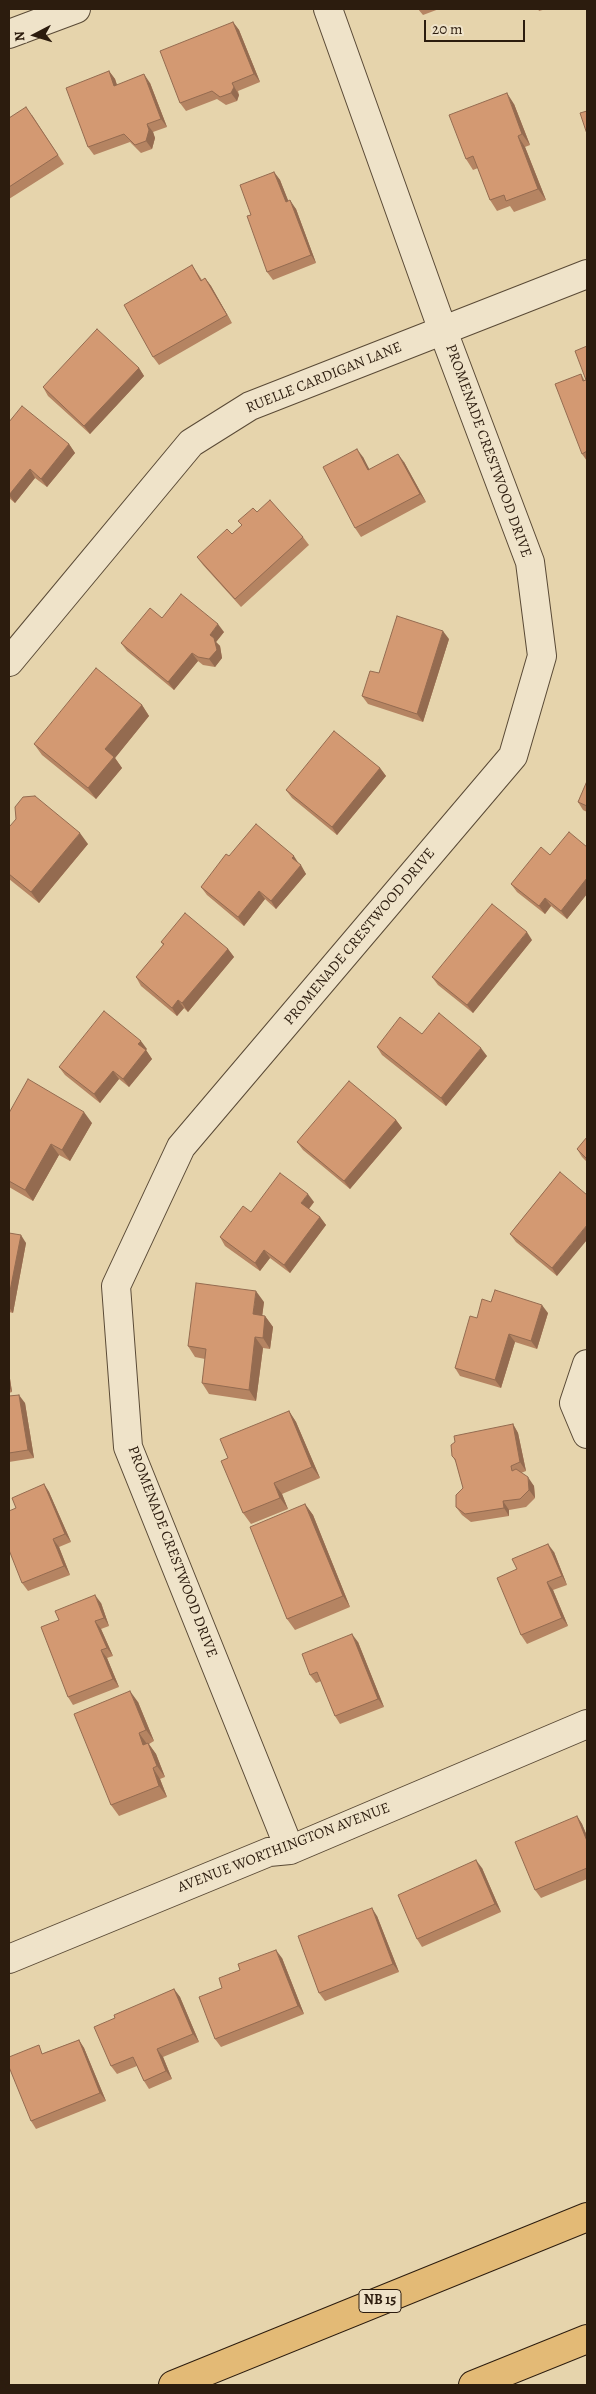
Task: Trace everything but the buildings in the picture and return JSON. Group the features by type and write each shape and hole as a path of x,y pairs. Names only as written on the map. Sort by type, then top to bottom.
{"highway":[{"name":"NB 15","path":"173,2385 587,2217"},
{"path":"472,2385 587,2339"}],"street":[{"path":"9,34 76,9"},
{"name":"PROMENADE CRESTWOOD DRIVE","path":"290,1850 128,1447 116,1286 181,1147 513,756 542,656 530,562 443,331 328,9"},
{"name":"RUELLE CARDIGAN LANE","path":"9,662 191,443 250,406 587,274"},
{"path":"587,1364 574,1403 587,1434"},
{"name":"AVENUE WORTHINGTON AVENUE","path":"9,1959 270,1852 290,1850 587,1724"}]}
